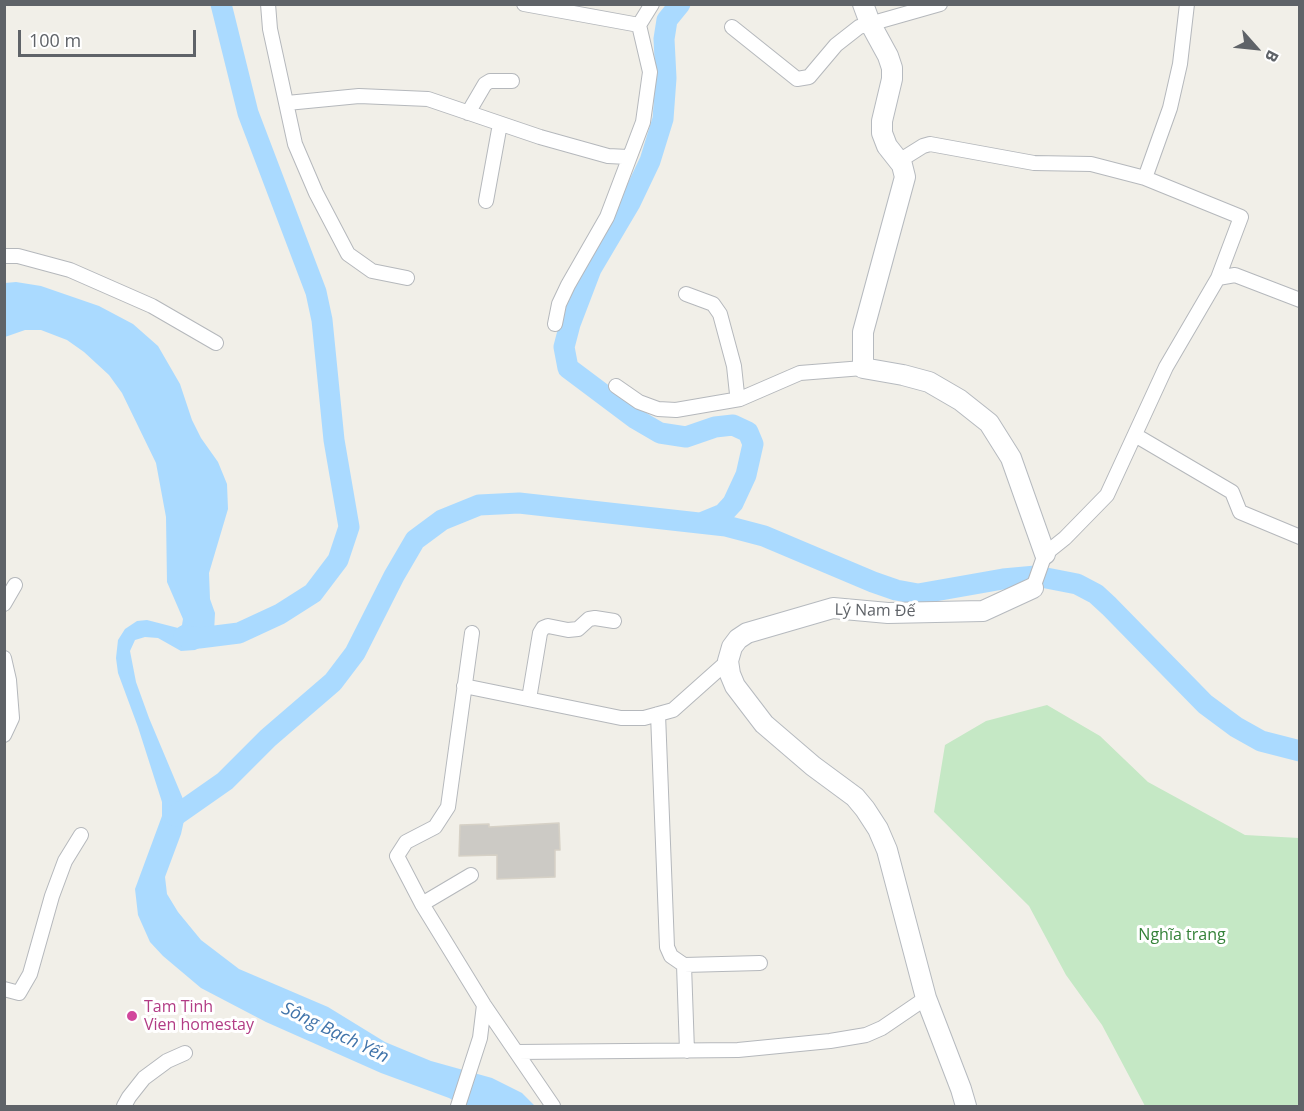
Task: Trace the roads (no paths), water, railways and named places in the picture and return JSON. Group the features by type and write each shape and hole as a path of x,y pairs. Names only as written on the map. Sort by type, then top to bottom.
{"street":[{"path":"268,4 270,29 295,144 316,193 348,254 372,271 407,278"},
{"path":"524,4 639,25"},
{"path":"555,324 559,304 568,285 607,218 643,122 650,72 639,25 652,4"},
{"path":"863,4 892,68 882,132 887,146 902,165 905,177 863,332 863,368"},
{"path":"732,27 797,79 809,77 837,45 860,27 940,4"},
{"path":"1145,178 1170,108 1180,64 1187,4"},
{"path":"468,113 485,84 490,81 512,81"},
{"path":"287,103 359,96 428,99 500,124 608,156 628,157"},
{"path":"486,201 500,124"},
{"path":"616,386 639,402 658,409 676,410 741,399 800,373 863,368 929,382 960,400 989,423 1011,458 1044,554 1065,538 1107,495 1166,367 1218,278 1241,217 1145,178 1107,166 1034,163 930,144 899,161"},
{"path":"4,256 18,256 70,270 152,306 216,343"},
{"path":"1218,278 1235,275 1299,300"},
{"path":"686,294 713,304 720,314 734,366 737,394 741,399"},
{"path":"1135,435 1232,492 1240,512 1299,537"},
{"name":"Lý Nam Đế","path":"728,661 732,647 747,633 833,608 888,613 983,611 1033,588 1044,554"},
{"path":"4,603 15,585"},
{"path":"529,699 540,633 543,628 548,626 568,630 578,629 589,619 595,618 614,621"},
{"path":"472,633 448,807 435,828 406,842 397,856 422,904 484,1005 553,1107"},
{"path":"4,658 9,680 12,718 4,735"},
{"path":"465,686 621,718 644,718 673,710 728,661"},
{"path":"728,661 735,686 764,724 813,766 855,797 866,809 878,829 887,850 926,998 966,1107"},
{"path":"658,714 667,947 670,956 684,965 760,963"},
{"path":"4,989 19,993 30,974 55,887 65,861 81,835"},
{"path":"422,904 471,875"},
{"path":"684,965 687,1051"},
{"path":"517,1052 738,1050 830,1041 866,1035 891,1023 926,998"},
{"path":"458,1107 480,1038 484,1005"},
{"path":"124,1107 144,1078 167,1061 185,1053"}],"water":[{"name":"Sông Bạch Yến","path":"16,282 41,286 99,306 133,324 158,346 180,384 192,420 201,438 218,462 227,484 228,509 209,573 210,599 215,613 214,633 206,645 195,650 181,651 158,638 145,637 135,640 130,651 136,682 183,799 185,816 181,834 165,877 167,894 178,912 201,940 239,969 328,1007 385,1042 431,1061 492,1078 522,1093 535,1106 463,1106 449,1098 381,1073 266,1022 201,988 150,942 138,915 135,889 162,816 162,802 118,673 116,658 118,640 125,629 137,621 147,620 178,628 182,625 183,619 167,582 166,517 156,463 122,393 109,375 84,352 67,340 41,330 25,330 5,337 5,283"}],"waterway":[{"path":"184,636 199,638 239,633 280,614 313,593 338,560 349,527 334,440 322,320 316,292 248,113 221,4"},
{"path":"680,4 667,20 664,39 666,78 663,119 650,161 630,203 591,269 570,324 564,347 568,368 636,419 660,433 686,437 715,427 733,425 748,432 753,444 746,475 733,503 723,514 701,523"},
{"path":"175,816 225,781 268,738 333,682 355,653 415,540 442,520 479,505 519,503 726,526 764,536 873,582 896,590 918,594 1003,579 1036,576 1077,584 1096,594 1109,606 1205,704 1236,727 1261,741 1300,751"}],"place":[{"name":"Tam Tinh Vien homestay","path":"132,1016"}],"park label":[{"name":"Nghĩa trang","path":"1182,935"}]}
